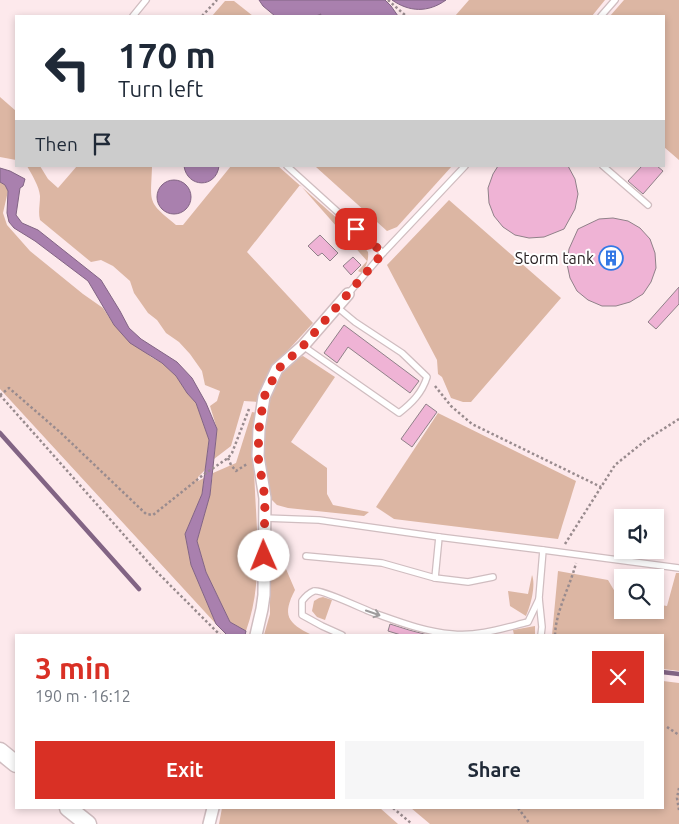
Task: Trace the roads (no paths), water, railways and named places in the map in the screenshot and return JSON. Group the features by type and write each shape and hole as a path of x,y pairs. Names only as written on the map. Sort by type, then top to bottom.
{"street":[{"path":"256,634 264,595 265,498 258,456 259,429 264,397 278,369 303,346 348,294"},
{"path":"0,751 15,763"},
{"path":"69,809 88,824"},
{"path":"209,824 213,809"}],"lane":[{"path":"134,15 146,0"},
{"path":"602,15 615,0"},
{"path":"288,167 383,253"},
{"path":"348,294 383,253 464,167"},
{"path":"604,167 648,205"},
{"path":"303,346 399,413 413,403 425,384 427,377 402,353 355,322 337,307"},
{"path":"264,518 319,520 679,568"},
{"path":"435,578 439,537"},
{"path":"541,634 540,598 543,550"},
{"path":"306,556 382,563 435,578 468,582 494,577"},
{"path":"340,634 302,615 302,601 306,596 314,591 321,591 353,606 429,631 454,634 475,634 528,622 540,598"}],"waterway":[{"path":"0,433 139,589"},
{"path":"664,672 679,674"}],"place":[{"name":"Storm tank","path":"611,258"}]}
